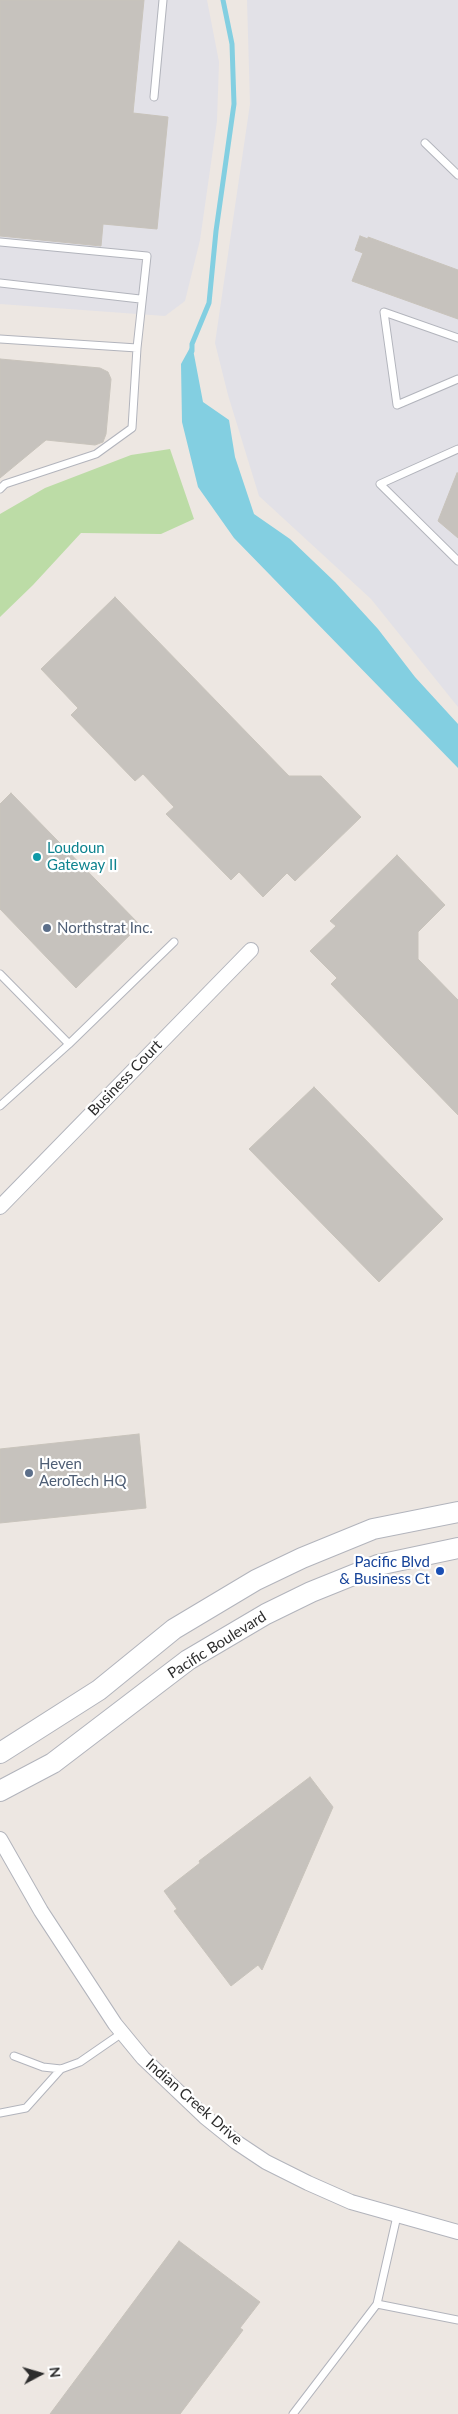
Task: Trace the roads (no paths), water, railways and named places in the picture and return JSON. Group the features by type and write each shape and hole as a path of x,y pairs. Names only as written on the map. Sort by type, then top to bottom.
{"main road":[{"path":"0,1753 99,1690 174,1629 256,1580 302,1558 373,1529 458,1512"},
{"name":"Pacific Boulevard","path":"0,1791 53,1763 188,1660 266,1614 311,1592 378,1565 458,1548"}],"street":[{"name":"Business Court","path":"0,1206 251,950"},
{"name":"Indian Creek Drive","path":"0,1839 41,1911 94,1994 122,2033 142,2058 236,2142 266,2162 351,2202 458,2232"}],"lane":[{"path":"154,97 163,0"},
{"path":"425,143 458,175"},
{"path":"0,242 146,256 140,299 132,428 96,454 5,484 0,489"},
{"path":"0,283 140,299"},
{"path":"458,338 384,312 397,405 458,379"},
{"path":"0,339 137,348"},
{"path":"458,449 380,484 458,561"},
{"path":"0,1106 69,1044 174,942"},
{"path":"0,974 69,1044"},
{"path":"14,2056 43,2067 61,2069 80,2062 122,2033"},
{"path":"0,2113 26,2108 61,2069"},
{"path":"293,2414 377,2304 397,2216"},
{"path":"377,2304 458,2320"}],"water":[{"path":"192,344 203,402 229,420 235,457 254,514 290,539 335,582 378,629 415,677 458,724 458,768 234,538 198,487 182,422 181,364"}],"waterway":[{"path":"192,351 192,344 209,303 216,231 234,104 232,44 223,0"}],"place":[{"name":"Loudoun Gateway II","path":"37,857"},
{"name":"Northstrat Inc.","path":"47,928"},
{"name":"Heven AeroTech HQ","path":"29,1473"},
{"name":"Pacific Blvd & Business Ct","path":"440,1571"}]}
